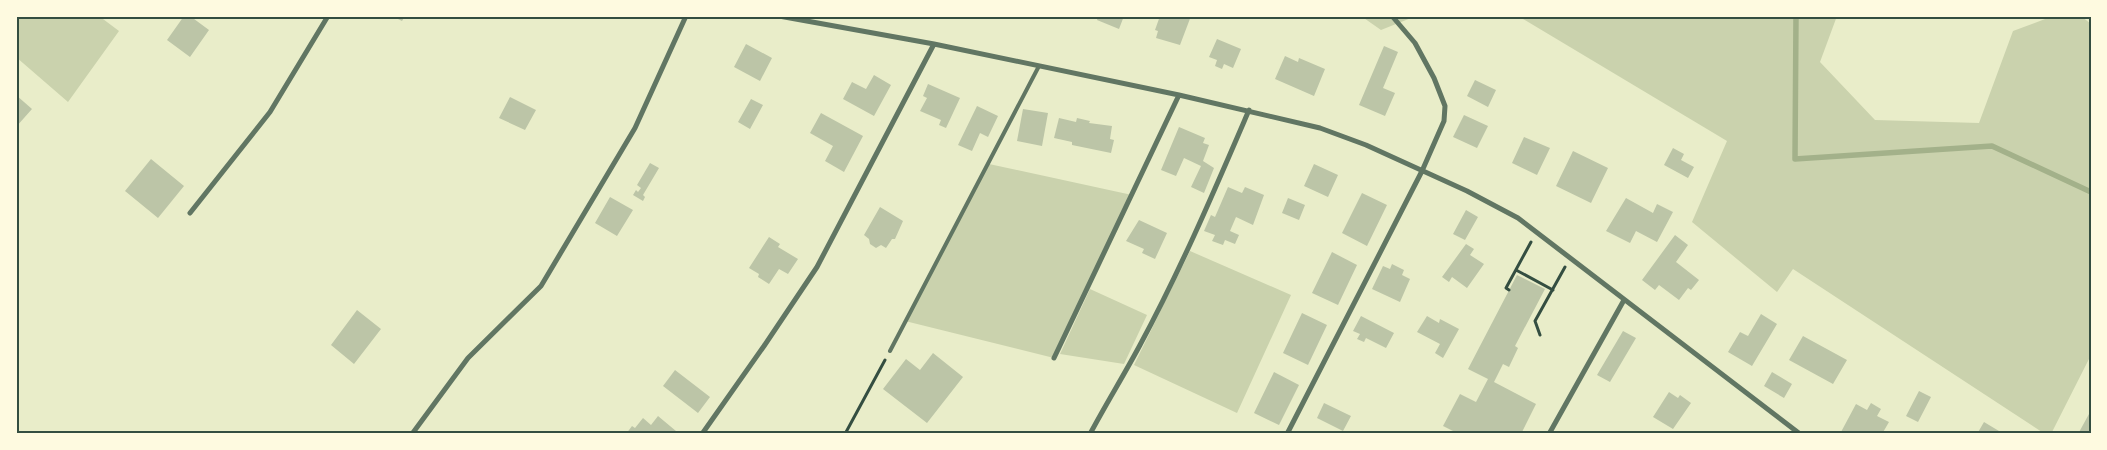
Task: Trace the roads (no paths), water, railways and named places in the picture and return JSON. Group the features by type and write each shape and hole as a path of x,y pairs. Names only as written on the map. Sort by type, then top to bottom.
{"street":[{"path":"190,213 270,112 328,16"},
{"path":"412,434 468,358 541,286 635,128 686,16"},
{"path":"779,16 934,44 1249,110 1320,128 1366,145 1467,191 1518,218 1800,434"},
{"path":"1287,434 1422,170 1444,121 1445,106 1434,78 1415,42 1392,16"},
{"path":"702,434 817,267 934,44"},
{"path":"1054,358 1179,95"},
{"path":"1090,434 1158,309 1209,202 1249,110"},
{"path":"1550,434 1624,300"}],"lane":[{"path":"890,350 1039,66"}],"waterway":[{"path":"1796,16 1795,159 1992,146 2091,192"}]}
